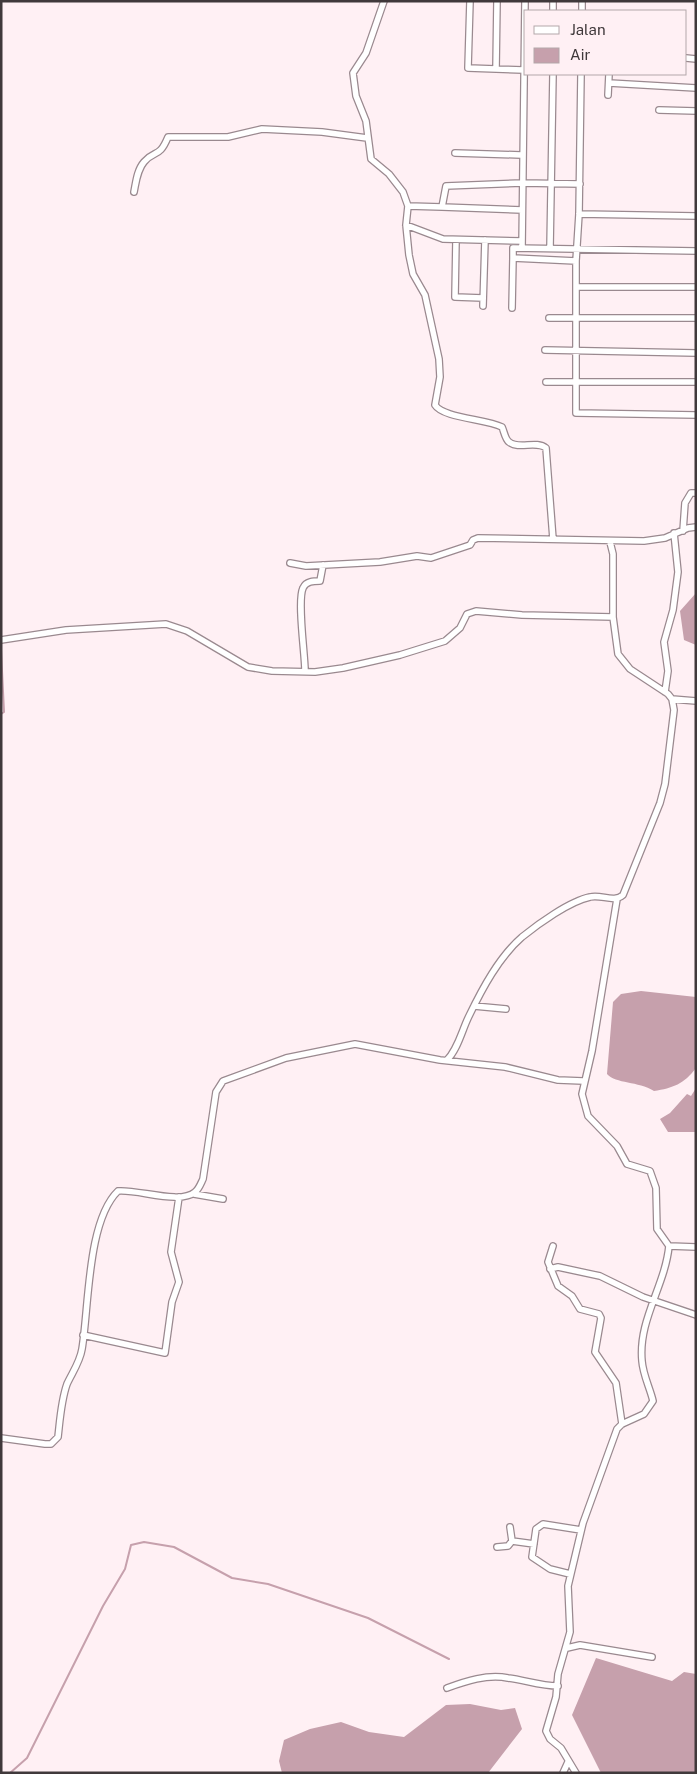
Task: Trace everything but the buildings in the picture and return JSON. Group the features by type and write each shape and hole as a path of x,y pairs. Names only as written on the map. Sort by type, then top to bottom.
{"street":[{"path":"384,1 366,53 353,73 356,96 366,121 371,159 389,174 404,192 408,206 406,225 413,274 425,295 439,359 440,377 435,405 442,412 487,421 502,427 511,443 539,445 546,448 553,539"},
{"path":"470,1 468,68 523,70"},
{"path":"496,69 497,1"},
{"path":"522,248 524,61"},
{"path":"550,248 553,75"},
{"path":"581,75 580,184 576,261 578,383 576,413 696,415"},
{"path":"608,95 609,75"},
{"path":"609,83 696,88"},
{"path":"659,110 696,111"},
{"path":"134,192 137,175 144,161 162,150 168,137 228,137 262,129 322,132 367,138"},
{"path":"455,153 522,155"},
{"path":"442,207 446,186 522,183 580,184"},
{"path":"408,206 522,210"},
{"path":"579,214 696,216"},
{"path":"406,225 426,234 456,240 522,241"},
{"path":"456,240 455,297 483,298"},
{"path":"484,306 485,240"},
{"path":"512,308 513,248 696,251"},
{"path":"513,258 576,261"},
{"path":"576,286 696,287"},
{"path":"549,318 696,318"},
{"path":"545,350 696,353"},
{"path":"546,382 696,382"},
{"path":"683,531 685,503 691,493 696,494"},
{"path":"290,562 306,566 380,562 417,556 431,558 468,546 478,538 610,542 644,541 665,538 688,528 696,527"},
{"path":"665,692 668,671 664,642 673,610 678,572 674,533"},
{"path":"447,1060 452,1054 474,1006 505,955 522,937 548,918 590,897 617,899 623,895 660,803 671,745 674,710 672,699 665,692 630,669 620,658 616,645 613,617 613,554 610,542"},
{"path":"305,672 301,608 303,588 309,582 320,581 322,565"},
{"path":"1,640 66,630 166,624 187,631 248,667 305,672 344,668 445,642 460,628 468,614 472,611 613,617"},
{"path":"672,699 696,701"},
{"path":"576,1773 561,1748 550,1739 546,1732 558,1686 558,1674 570,1632 568,1586 570,1574 611,1440 622,1424 644,1414 653,1401 642,1360 647,1314 654,1301 668,1260 669,1246 657,1229 656,1188 650,1170 627,1164 617,1146 588,1116 583,1104 583,1081 592,1051 617,899"},
{"path":"474,1006 506,1009"},
{"path":"194,1194 203,1179 216,1092 223,1082 286,1058 348,1045 385,1048 447,1060 505,1067 558,1080 583,1081"},
{"path":"1,1438 45,1444 55,1441 58,1437 67,1385 78,1362 98,1230 113,1196 118,1191 124,1190 179,1197 194,1194 223,1199"},
{"path":"83,1335 165,1353 172,1302 179,1282 171,1252 179,1197"},
{"path":"554,1246 548,1262 558,1286 572,1296 577,1306 601,1316 595,1352 616,1383 622,1424"},
{"path":"669,1246 696,1247"},
{"path":"550,1269 568,1269 600,1276 654,1301 696,1315"},
{"path":"570,1574 558,1572 532,1558 536,1529 543,1524 582,1530"},
{"path":"497,1547 508,1546 512,1541 510,1528"},
{"path":"512,1541 534,1544"},
{"path":"566,1648 580,1645 652,1657"},
{"path":"447,1688 470,1679 506,1677 541,1686 558,1686"},
{"path":"563,1773 568,1762"}],"water":[{"path":"696,593 696,645 684,640 680,611"},
{"path":"641,991 696,997 696,1068 678,1084 654,1091 616,1079 607,1074 613,1002 621,994"},
{"path":"696,1088 696,1132 668,1132 660,1119 670,1113 687,1094 691,1096"},
{"path":"596,1658 672,1681 684,1672 696,1674 696,1773 601,1773 572,1715"},
{"path":"470,1704 501,1710 515,1708 522,1729 488,1773 282,1773 279,1761 284,1740 310,1729 341,1722 369,1732 404,1737 446,1705"}],"waterway":[{"path":"1,650 4,712 1,714"},
{"path":"10,1773 27,1758 103,1606 125,1569 131,1545 144,1542 174,1547 232,1578 268,1584 368,1618 449,1659"}]}
